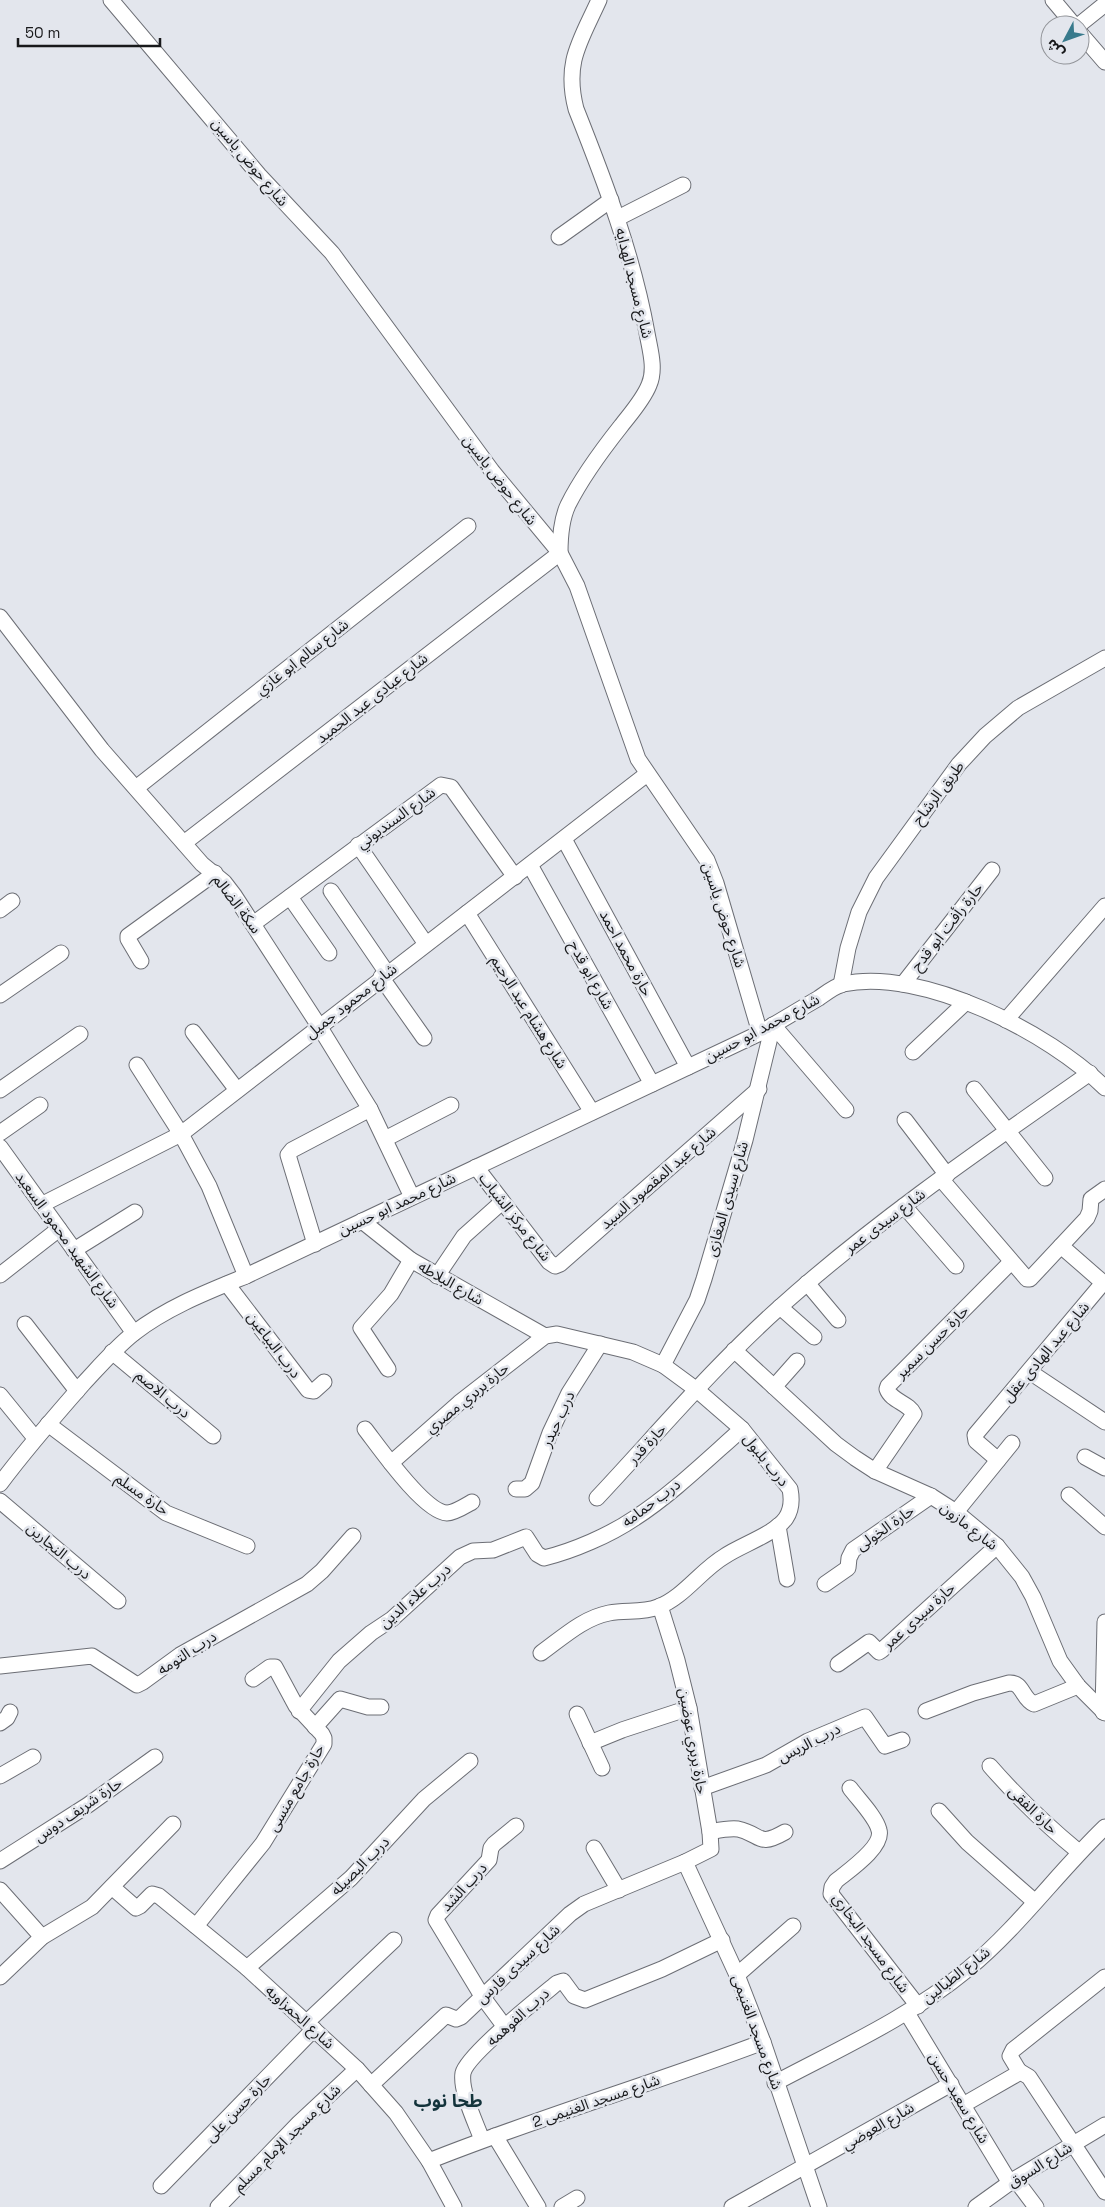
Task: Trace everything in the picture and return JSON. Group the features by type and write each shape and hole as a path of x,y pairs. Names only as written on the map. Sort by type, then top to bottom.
{"street":[{"name":"شارع حوض ياسين","path":"111,0 259,175 332,253 492,471 560,553 576,586 638,759 707,860 767,1029"},
{"name":"شارع مسجد الهدايه","path":"560,553 561,530 568,505 607,446 644,396 650,384 652,370 641,303 618,218 576,109 572,90 571,71 575,53 599,0"},
{"path":"1053,0 1066,15"},
{"path":"1090,16 1105,4"},
{"path":"1090,45 1105,62"},
{"path":"618,218 683,185"},
{"path":"559,237 611,200"},
{"name":"شارع سالم ابو غازي","path":"136,788 468,526"},
{"name":"شارع عبادى عبد الحميد","path":"184,843 560,553"},
{"name":"سكة الضالم","path":"0,617 84,729 202,864 224,882 319,1026 370,1109 412,1197"},
{"name":"طريق الرشاح","path":"841,984 850,939 859,912 876,878 959,764 985,736 1018,708 1105,658"},
{"name":"شارع محمود جميل","path":"41,1205 181,1134 384,975 530,866 647,774"},
{"name":"شارع السنديوني","path":"253,924 358,845 441,785 446,784 451,787 515,877"},
{"name":"حارة محمد احمد","path":"564,839 688,1067"},
{"path":"358,845 426,944"},
{"name":"شارع ابو قدح","path":"530,866 652,1084"},
{"name":"حارة رأفت ابو قدح","path":"903,984 992,870"},
{"path":"141,961 128,936 215,873"},
{"path":"331,891 424,1038"},
{"path":"290,897 329,953"},
{"path":"1006,1020 1105,906"},
{"name":"شارع هشام عبد الرحيم","path":"467,913 592,1112"},
{"path":"0,995 61,953"},
{"path":"841,984 873,982 903,984 966,1002 1006,1020 1051,1045 1090,1073 1105,1088"},
{"name":"شارع محمد ابو حسين","path":"0,1484 35,1438 112,1352 134,1333 187,1300 246,1276 315,1244 767,1029 841,984"},
{"path":"913,1052 966,1002"},
{"path":"767,1029 846,1110"},
{"name":"شارع سيدى المغازى","path":"663,1366 696,1300 759,1089 767,1029"},
{"path":"192,1032 237,1090"},
{"path":"0,1090 80,1034"},
{"path":"137,1065 181,1134 210,1186 246,1276"},
{"name":"شارع سيدى عمر","path":"697,1390 734,1350 807,1284 904,1206 1090,1073"},
{"name":"شارع عبد المقصود السيد","path":"555,1266 560,1264 759,1089"},
{"path":"974,1089 1045,1178"},
{"path":"0,1133 40,1105"},
{"path":"385,1139 451,1105"},
{"path":"315,1244 288,1155 292,1150 370,1109"},
{"path":"905,1120 944,1177 1011,1262 1027,1279 1030,1279 1089,1215 1091,1199 1105,1189"},
{"name":"شارع الشهيد محمود السعيد","path":"0,1147 134,1333"},
{"name":"شارع مركز الشباب","path":"476,1167 549,1262 555,1266"},
{"path":"437,1276 464,1236 502,1202"},
{"path":"904,1206 956,1266"},
{"path":"74,1250 135,1212"},
{"name":"شارع البلاطه","path":"362,1221 411,1260 545,1336"},
{"path":"0,1274 59,1229"},
{"name":"شارع عبد الهادى عقل","path":"998,1460 974,1437 1102,1284 1100,1280 1061,1246"},
{"path":"388,1369 361,1328 391,1294 411,1260"},
{"name":"حارة حسن سمير","path":"875,1471 914,1414 912,1409 889,1394 888,1386 1011,1262"},
{"name":"درب البياعين","path":"227,1284 308,1390 314,1391 324,1382"},
{"path":"807,1284 838,1320"},
{"path":"780,1307 814,1337"},
{"path":"25,1324 77,1391"},
{"name":"درب بلبول","path":"541,1653 594,1617 610,1613 647,1610 660,1606 677,1596 724,1556 778,1526 790,1509 792,1499 790,1489 742,1429 697,1390 663,1366 633,1352 563,1335 545,1336"},
{"name":"حارة بربري مصري","path":"391,1463 459,1403 545,1336"},
{"name":"درب حيدر","path":"516,1489 525,1489 532,1483 550,1433 569,1393 600,1344"},
{"name":"شارع مازون","path":"734,1350 836,1444 875,1471 930,1496 956,1512 997,1546 1022,1578 1033,1597 1060,1661 1078,1686 1104,1712"},
{"name":"درب الاصم","path":"112,1352 213,1436"},
{"path":"774,1387 797,1361"},
{"path":"1030,1372 1105,1422"},
{"name":"حارة قدر","path":"597,1498 697,1390"},
{"path":"0,1395 35,1438"},
{"name":"حارة مسلم","path":"48,1424 166,1513 247,1546"},
{"path":"365,1428 391,1463 429,1504 440,1511 449,1513 472,1502"},
{"name":"درب حمامه","path":"548,1557 614,1531 636,1518 742,1429"},
{"path":"956,1512 1012,1443"},
{"path":"1085,1457 1105,1468"},
{"path":"1069,1495 1105,1527"},
{"name":"حارة الخولى","path":"825,1584 848,1568 849,1558 854,1550 930,1496"},
{"name":"درب النجارين","path":"0,1501 118,1600"},
{"path":"778,1526 788,1579"},
{"name":"درب التومه","path":"0,1666 92,1656 137,1685 144,1682 180,1655 308,1584 322,1571 352,1536"},
{"name":"درب علاء الدين","path":"299,1710 339,1661 371,1633 392,1619 460,1557 473,1552 493,1550 526,1536 537,1554 544,1558 548,1557"},
{"name":"حارة سيدى عمر","path":"838,1664 869,1642 879,1652 882,1650 997,1546"},
{"name":"حارة بربري عوضين","path":"660,1606 689,1708 710,1832 711,1849 685,1862"},
{"path":"1104,1712 1105,1622"},
{"name":"حارة جامع منسى","path":"196,1926 263,1843 318,1755 324,1738 299,1710 275,1667 270,1667 253,1679"},
{"path":"926,1711 973,1693 1009,1683 1019,1685 1027,1700 1034,1704 1078,1686"},
{"path":"315,1727 340,1699 368,1707 381,1707"},
{"path":"590,1743 639,1724 689,1708"},
{"path":"577,1714 602,1768"},
{"name":"درب الريس","path":"702,1788 766,1765 808,1740 865,1716 885,1746 902,1740"},
{"name":"حارة شريف دوس","path":"0,1862 88,1805 155,1756"},
{"path":"0,1776 33,1757"},
{"name":"درب البصيله","path":"247,1968 344,1884 424,1799 470,1761"},
{"name":"حارة الفقى","path":"990,1766 1017,1797 1047,1826 1079,1852"},
{"name":"شارع مسجد البخاري","path":"850,1788 880,1830 879,1840 874,1849 836,1881 832,1887 832,1894 912,2009"},
{"path":"939,1811 967,1842 1034,1901"},
{"path":"0,1977 42,1937 92,1907 173,1824"},
{"name":"درب الشد","path":"505,2027 482,1996 436,1920 438,1915 490,1860 491,1848 494,1844 516,1826"},
{"name":"شارع الطبالين","path":"775,2083 912,2009 969,1968 997,1943 1079,1852 1105,1827"},
{"path":"710,1832 724,1828 739,1830 765,1840 772,1839 785,1832"},
{"path":"594,1848 619,1890"},
{"name":"شارع سيدى فارس","path":"371,2085 446,2014 458,2019 570,1914 584,1904 685,1862"},
{"name":"شارع مسجد الغنيمى","path":"685,1862 737,1975 763,2042 775,2083 819,2207"},
{"name":"شارع الحمزاويه","path":"112,1887 136,1908 152,1894 159,1896 247,1968 357,2068 396,2113 430,2161 454,2207"},
{"path":"0,1890 42,1937"},
{"path":"737,1975 793,1926"},
{"name":"حارة حسن على","path":"161,2186 310,2026 394,1940"},
{"name":"درب الفوهمه","path":"538,2207 488,2138 463,2086 463,2072 468,2064 505,2027 560,1981 563,1980 574,1996 585,2000 662,1969 722,1940"},
{"path":"1105,1976 1013,2050 1010,2056 1019,2070 1029,2077 1105,2192"},
{"name":"شارع سعيد حسن","path":"912,2009 963,2105 1013,2181 1036,2207"},
{"name":"شارع مسجد الغنيمى 2","path":"430,2161 488,2138 763,2042"},
{"name":"شارع مسجد الإمام مسلم","path":"218,2207 299,2123 357,2068"},
{"path":"963,2105 1017,2074 1019,2070"},
{"name":"شارع العوضي","path":"732,2207 951,2084"},
{"name":"شارع السوق","path":"976,2207 1013,2181 1105,2126"},
{"path":"562,2207 577,2198"}],"district":[{"name":"طحا نوب","path":"448,2101"}]}
